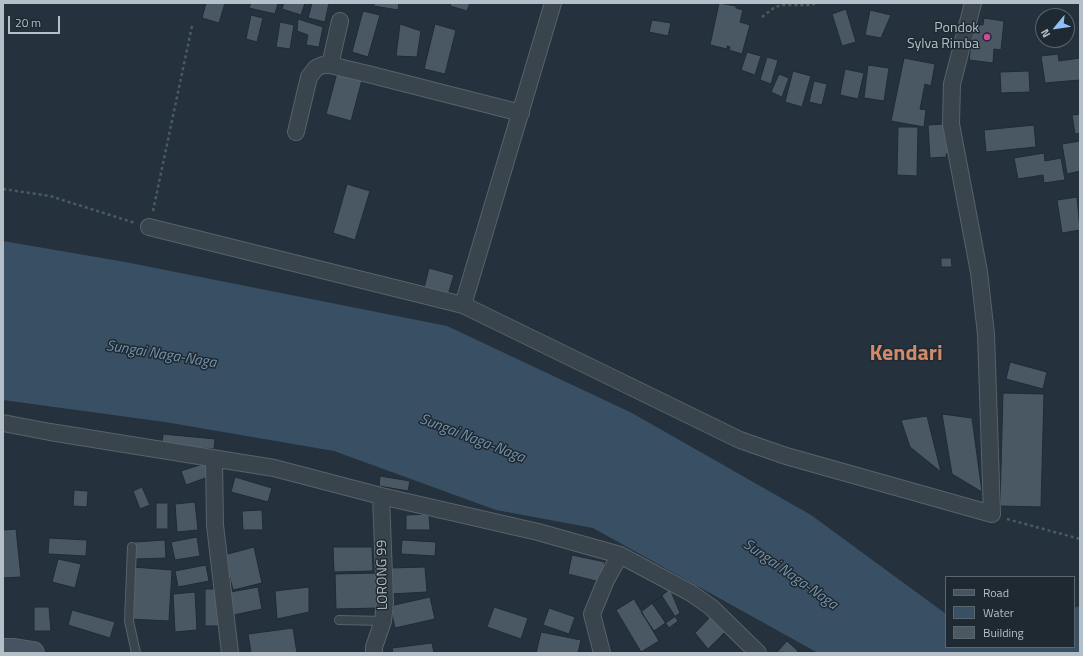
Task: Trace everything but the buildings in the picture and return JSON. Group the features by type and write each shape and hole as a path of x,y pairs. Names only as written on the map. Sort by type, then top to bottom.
{"main road":[{"path":"3,650 33,653"}],"street":[{"path":"463,305 553,3"},
{"path":"150,227 463,305 740,440 786,456 992,514 986,334 978,272 951,124 952,84 973,3"},
{"path":"330,65 340,21"},
{"path":"296,132 309,77 316,68 330,65 521,113"},
{"path":"3,423 274,468 381,496 538,532 620,555 691,594 711,607 758,653"},
{"path":"214,459 215,525 230,653"},
{"name":"LORONG 99","path":"374,653 374,647 383,621 385,602 381,496"},
{"path":"602,653 592,614 606,580 620,555"}],"lane":[{"path":"132,547 129,621 136,653"},
{"path":"339,620 383,621"}],"path":[{"path":"762,17 779,6 812,5 815,3"},
{"path":"3,189 50,196 150,227 192,26"},
{"path":"992,514 1080,539"}],"water":[{"name":"Sungai Naga-Naga","path":"3,241 125,262 447,326 632,413 811,515 945,613 945,648 1075,648 1075,608 1080,606 1080,653 818,653 593,528 496,510 334,451 165,422 3,400"}],"place":[{"name":"Pondok Sylva Rimba","path":"987,37"}],"district":[{"name":"Kendari","path":"906,355"}]}
